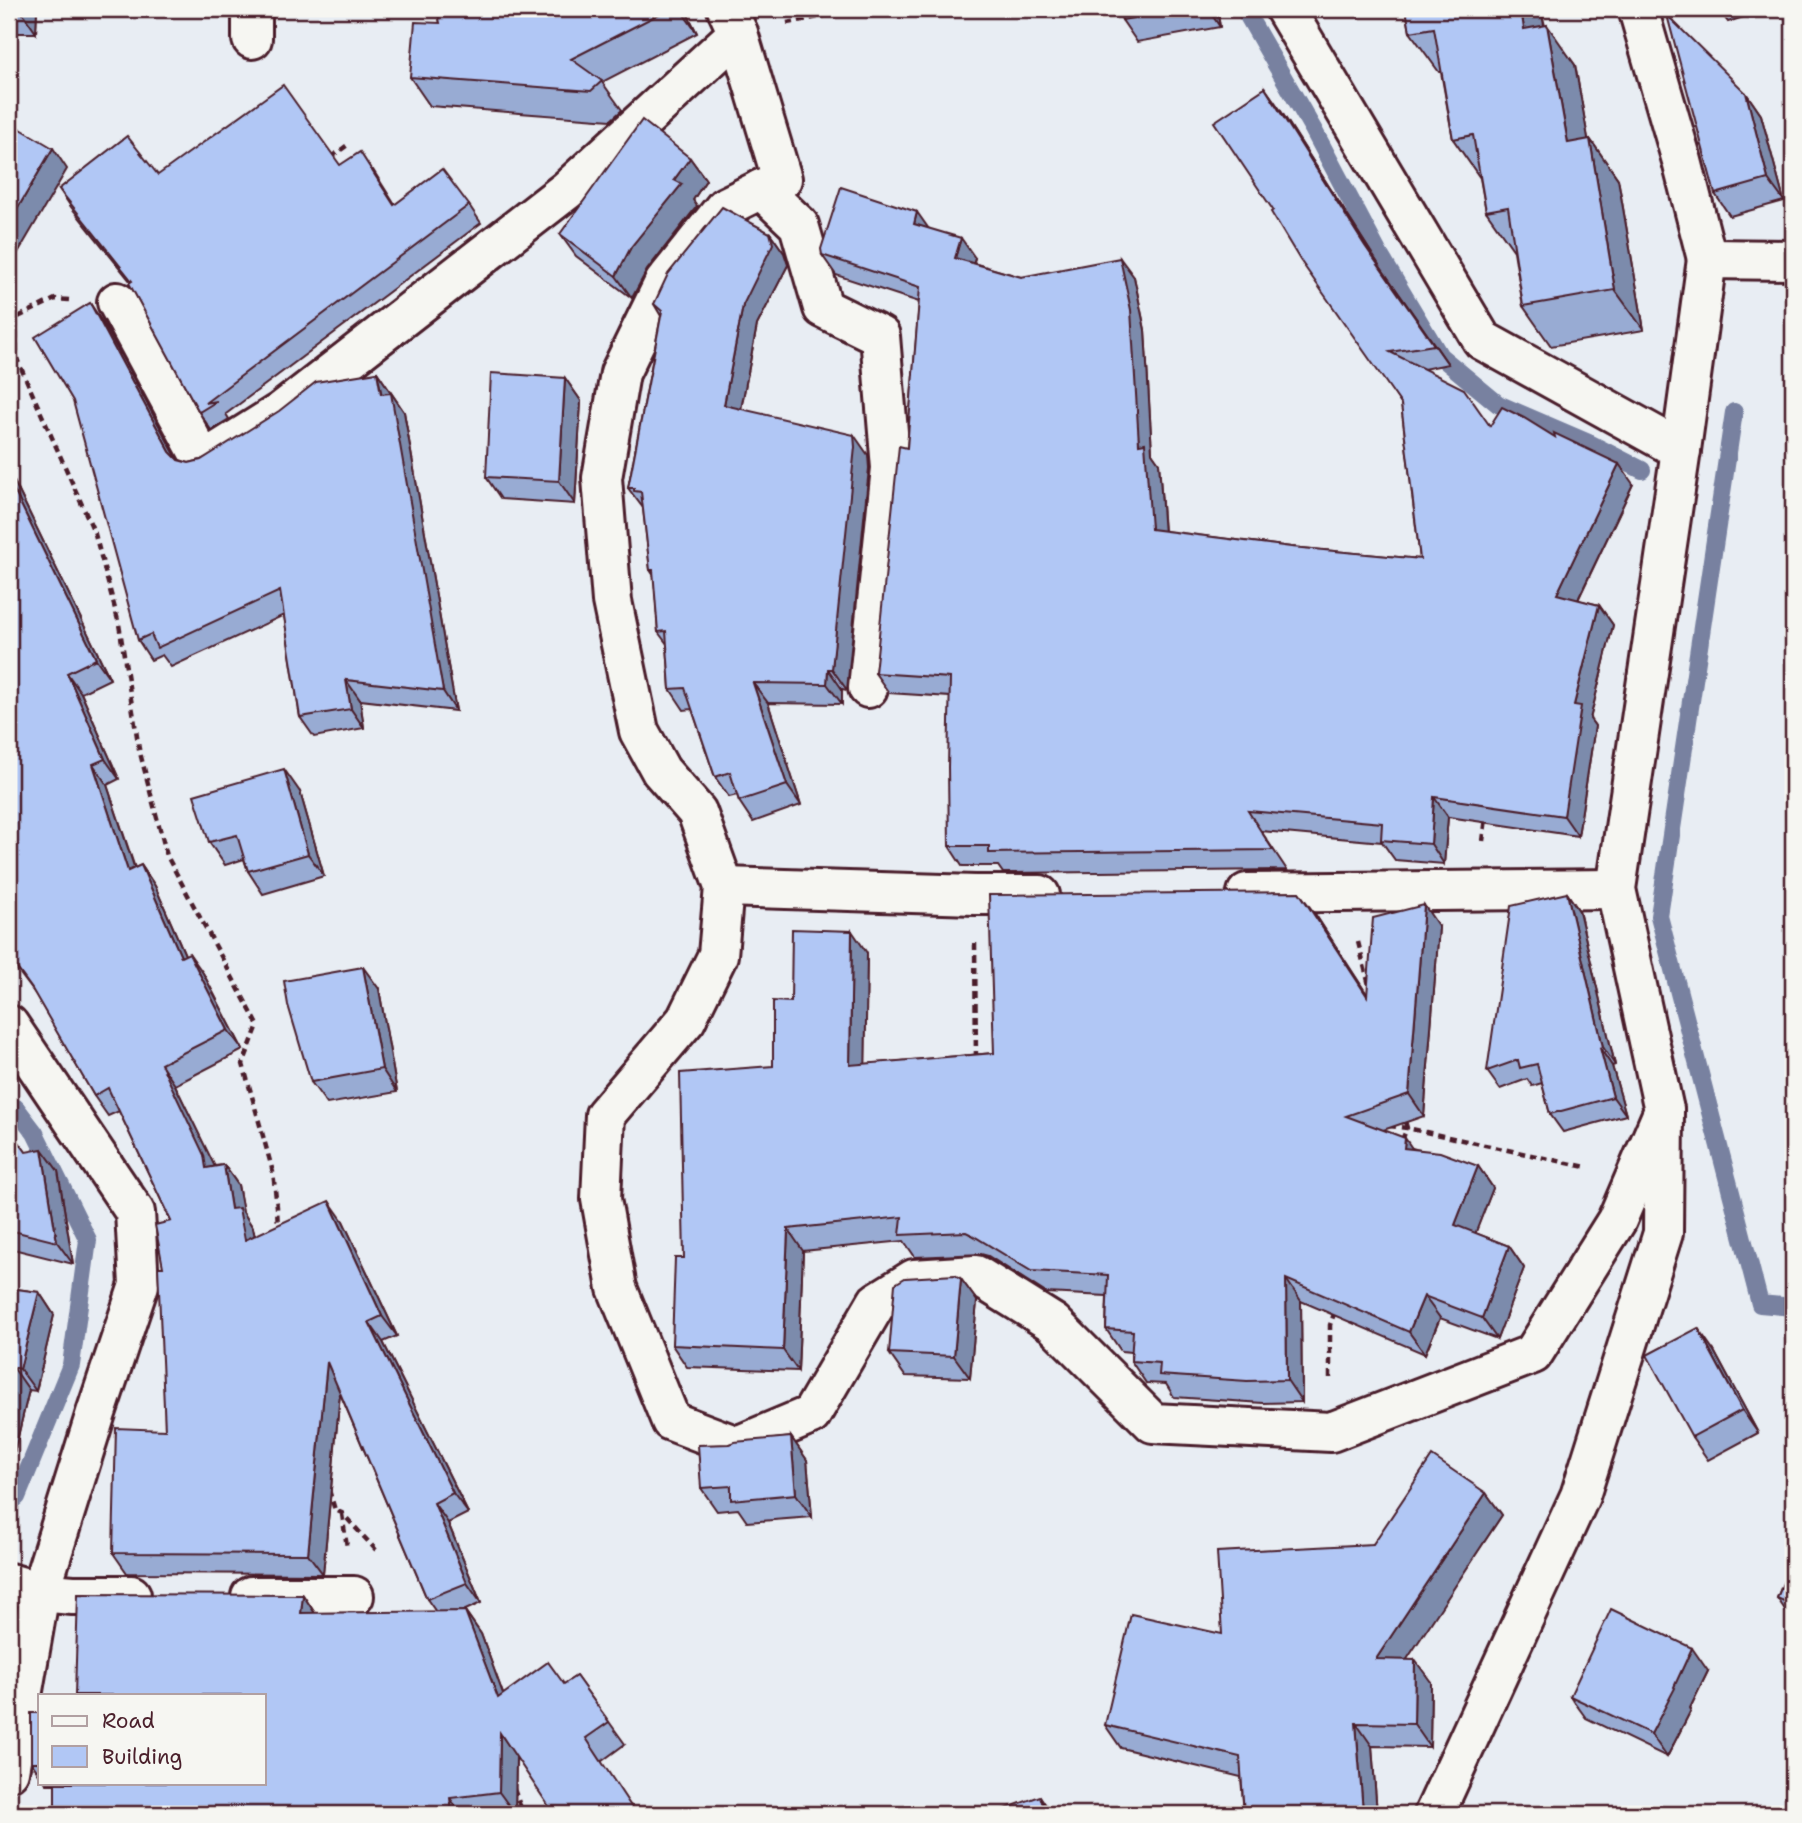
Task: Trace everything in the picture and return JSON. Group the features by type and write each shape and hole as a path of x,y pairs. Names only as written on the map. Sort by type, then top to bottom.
{"street":[{"path":"1285,9 1482,340 1681,450"},
{"path":"1434,1814 1580,1496 1663,1233 1664,1110 1616,889 1707,259 1638,9"},
{"path":"117,302 203,461 281,412 567,190 733,21 782,179 725,206 664,283 620,373 602,478 612,601 639,731 661,771 697,812 724,887 718,955 686,1020 605,1115 601,1199 617,1289 671,1421 737,1446 811,1415 877,1302 914,1279 976,1275 1053,1323 1153,1423 1331,1432 1533,1354 1617,1220 1664,1110"},
{"path":"761,189 799,225 823,308 880,336 891,468 868,688"},
{"path":"1707,259 1793,260"},
{"path":"724,887 975,895 1073,894"},
{"path":"1211,893 1616,889"},
{"path":"9,1771 24,1587 96,1413 139,1285 135,1212 13,1041"},
{"path":"24,1587 73,1595 166,1595"},
{"path":"220,1595 354,1596"}],"path":[{"path":"733,21 862,9"},
{"path":"327,160 349,144"},
{"path":"117,302 55,299 16,318 17,359 95,534 119,624 139,749 167,856 258,1025 243,1064 272,1172 278,1232"},
{"path":"1477,890 1487,808"},
{"path":"1345,891 1372,996"},
{"path":"975,895 976,1071"},
{"path":"1402,1140 1407,1128 1403,1115"},
{"path":"1381,1125 1407,1128 1635,1178"},
{"path":"1330,1325 1339,1300"},
{"path":"328,1486 335,1510 342,1513 375,1548 380,1559"},
{"path":"511,1780 523,1814"}],"building":[{"path":"437,9 669,9 571,59 602,81 591,91 410,77 415,22 440,23"},
{"path":"1119,9 1179,9 1122,20"},
{"path":"1406,9 1521,9 1524,29 1547,25 1568,143 1590,139 1615,290 1523,306 1508,207 1486,211 1473,135 1453,139 1434,28 1410,32"},
{"path":"1667,15 1746,93 1768,179 1715,194"},
{"path":"283,85 340,165 360,152 394,205 442,169 469,205 205,403 217,401 199,412 129,283 132,281 59,189 127,136 158,175"},
{"path":"1265,88 1365,246 1434,345 1390,352 1464,389 1490,426 1502,407 1555,437 1554,433 1619,464 1557,594 1599,605 1574,705 1581,706 1564,816 1434,797 1431,844 1381,840 1382,823 1248,811 1273,850 989,853 989,846 949,846 950,678 875,673 899,446 907,448 920,287 822,255 821,249 841,187 917,212 914,224 961,238 955,258 1021,277 1120,258 1131,310 1139,444 1145,443 1151,529 1291,547 1420,559 1401,404 1300,260 1271,212 1273,210 1214,122"},
{"path":"642,120 690,158 674,180 682,184 631,247 616,276 560,234"},
{"path":"9,122 53,148 9,223"},
{"path":"722,207 770,233 773,244 743,305 724,405 854,435 855,447 832,669 828,669 827,684 753,683 787,785 739,801 730,772 715,777 685,688 670,689 666,631 658,632 653,570 650,570 641,492 628,488 662,311 654,304 668,274"},
{"path":"90,303 170,452 178,460 189,463 201,460 279,411 316,382 377,372 381,394 391,393 443,691 346,680 351,709 300,717 280,591 157,648 151,634 138,640 73,401 35,337"},
{"path":"491,373 565,378 559,481 486,477"},
{"path":"9,480 96,659 67,673 105,759 93,764 128,871 141,865 181,957 189,953 228,1030 161,1064 204,1155 206,1168 224,1165 231,1209 239,1208 245,1240 329,1201 382,1316 369,1322 453,1493 434,1503 467,1583 427,1599 327,1362 308,1554 113,1553 116,1428 165,1430 158,1267 163,1267 155,1225 171,1221 108,1088 94,1096 32,989 9,957"},
{"path":"284,769 308,854 248,871 237,835 209,842 194,795"},
{"path":"1299,892 1367,996 1373,918 1424,905 1409,1094 1346,1116 1405,1138 1404,1148 1440,1152 1478,1166 1455,1225 1509,1246 1482,1318 1424,1296 1409,1332 1286,1279 1287,1380 1247,1381 1159,1375 1160,1363 1131,1361 1133,1331 1106,1329 1108,1275 1031,1271 966,1232 900,1235 902,1217 788,1229 783,1350 672,1345 675,1258 684,1258 680,1073 773,1066 773,1001 791,1002 792,929 852,931 850,1065 994,1053 989,895"},
{"path":"1567,893 1613,1097 1550,1114 1537,1064 1520,1068 1518,1060 1487,1071 1511,906"},
{"path":"363,967 382,1069 311,1082 288,1005 284,981"},
{"path":"9,1128 26,1152 42,1149 57,1242 9,1230"},
{"path":"955,1275 961,1279 954,1356 889,1353 895,1284 905,1278"},
{"path":"9,1288 39,1292 20,1369 13,1367 9,1387"},
{"path":"1698,1328 1742,1410 1692,1437 1647,1355"},
{"path":"791,1437 796,1494 731,1500 731,1486 701,1488 698,1445"},
{"path":"1432,1456 1486,1493 1376,1659 1415,1660 1414,1724 1356,1723 1363,1812 1244,1814 1240,1757 1105,1725 1131,1614 1222,1634 1217,1552 1373,1544"},
{"path":"1793,1559 1793,1605 1777,1598"},
{"path":"78,1594 303,1595 301,1613 465,1611 498,1698 548,1662 564,1684 576,1676 609,1722 586,1738 636,1814 554,1814 500,1733 499,1792 450,1798 452,1814 55,1814 55,1784 266,1784 266,1694 75,1694"},
{"path":"1611,1609 1692,1648 1651,1734 1570,1696"},
{"path":"31,1713 38,1713 38,1762 31,1762"},
{"path":"1040,1796 1046,1814 991,1814"}],"waterway":[{"path":"1244,9 1313,129 1378,252 1440,356 1498,404 1591,444 1642,470"},
{"path":"1734,412 1659,916 1760,1304 1793,1307"},
{"path":"9,1504 17,1497 71,1365 88,1240 35,1133 16,1108"}]}
